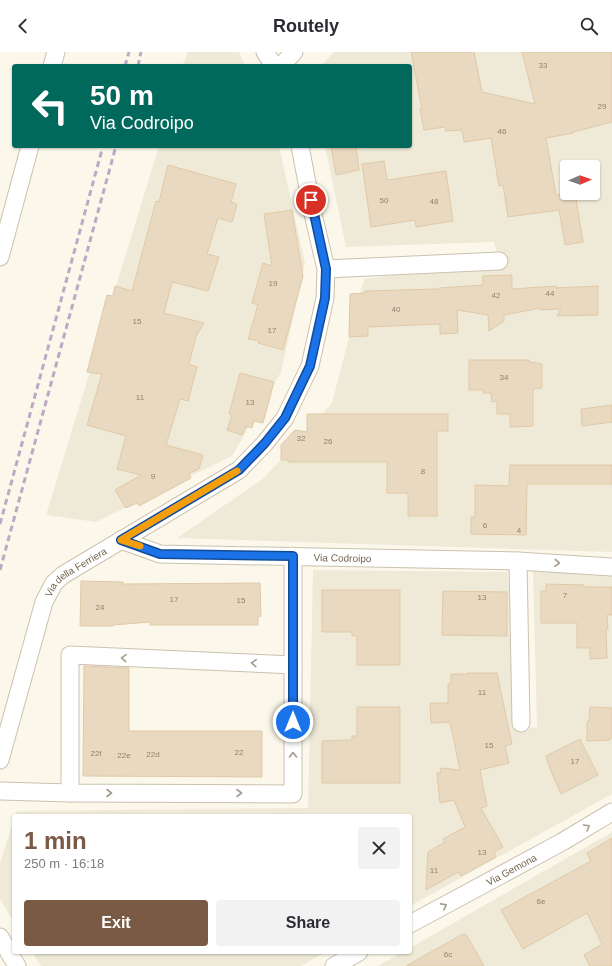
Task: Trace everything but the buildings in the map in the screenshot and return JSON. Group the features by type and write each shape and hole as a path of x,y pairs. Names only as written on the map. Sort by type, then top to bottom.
{"street":[{"path":"53,64 56,52"},
{"path":"265,52 273,64"},
{"path":"283,64 294,52"},
{"path":"0,257 29,148"},
{"name":"Via della Ferriera","path":"0,760 44,602 54,583 63,575 239,470 265,443 285,418 310,366 325,298 326,269 313,214 300,148"},
{"path":"326,269 499,261"},
{"name":"Via Codroipo","path":"121,540 160,554 518,561 612,567"},
{"path":"0,791 70,793 293,794 293,556"},
{"path":"518,561 521,723"},
{"path":"70,793 70,655 293,665"},
{"name":"Via Gemona","path":"412,923 549,849 612,812"},
{"path":"0,937 17,966"},
{"path":"334,966 355,954"}],"shaded area":[{"path":"188,52 239,52 244,64 184,64"},
{"path":"334,52 612,52 612,552 177,538 264,478 332,403 364,279 499,261 494,242 346,247 325,148 412,148 412,64 322,64"},
{"path":"158,148 279,148 305,263 281,372 232,456 96,522 46,515"},
{"path":"313,570 508,572 515,726 537,728 533,570 612,575 612,794 412,905 412,814 16,814 17,811 308,808"},
{"path":"12,825 12,919 0,899 0,863"},
{"path":"612,832 612,966 378,966 399,954 412,954 412,947"},
{"path":"33,954 322,954 301,966 41,966"}],"railway":[{"path":"126,64 129,52"},
{"path":"138,64 141,52"},
{"path":"0,524 102,148"},
{"path":"0,570 115,148"}],"slow traffic":[{"path":"140,546 121,540 237,471"}],"route":[{"path":"293,722 293,556 160,554 121,540 239,470 265,443 285,418 310,366 325,298 326,269 311,200"}]}
